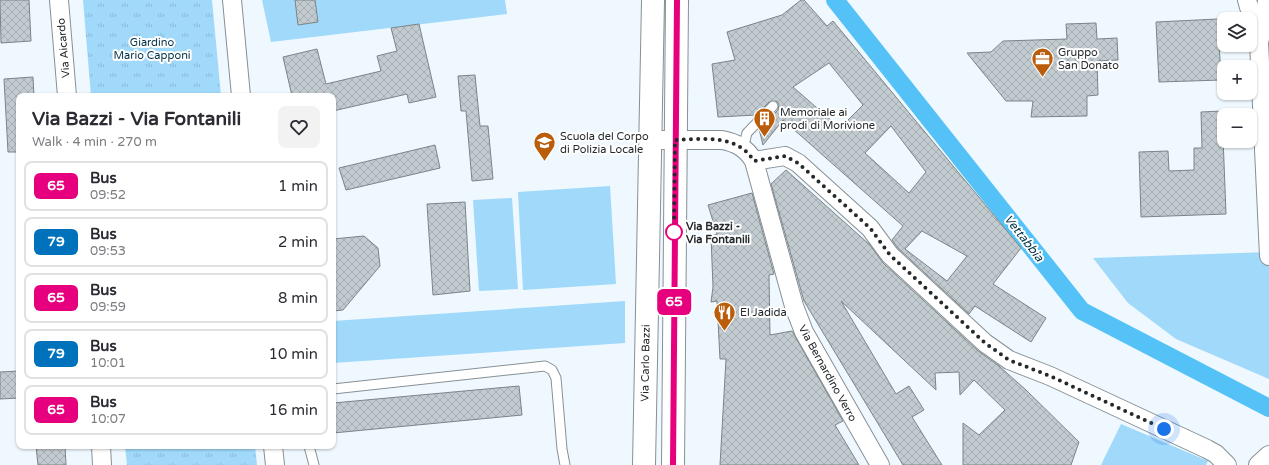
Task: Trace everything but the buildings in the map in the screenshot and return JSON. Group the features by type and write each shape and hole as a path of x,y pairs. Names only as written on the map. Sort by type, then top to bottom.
{"main road":[{"name":"Via Carlo Bazzi","path":"644,465 653,0"},
{"path":"673,465 677,0"}],"street":[{"name":"Via Aicardo","path":"58,0 67,93"},
{"path":"232,0 241,93"},
{"path":"1247,0 1259,42 1269,256"},
{"path":"1259,42 1265,20 1267,0"},
{"path":"651,140 722,140 732,142 749,154 785,156 798,163 870,228 890,255 985,343 1009,360 1050,376 1207,449 1216,454 1227,465"},
{"name":"Via Bernardino Verro","path":"749,154 794,306 804,332 880,465"},
{"path":"101,449 102,465"},
{"path":"273,449 275,465"}],"lane":[{"path":"749,154 747,133 773,106"},
{"path":"336,389 545,366 552,370 556,378 562,449 565,465"},
{"path":"310,449 314,465"}],"green space":[{"name":"Giardino Mario Capponi","path":"83,0 212,0 221,93 91,93"},
{"path":"262,0 505,0 507,14 271,42"},
{"path":"610,186 616,284 523,290 518,192"},
{"path":"512,198 518,289 479,291 473,200"},
{"path":"1269,252 1269,379 1176,339 1128,303 1093,258"},
{"path":"625,301 625,343 336,363 336,321"},
{"path":"1121,424 1208,461 1206,465 1101,465"},
{"path":"125,449 255,449 257,465 127,465"}],"waterway":[{"name":"Vettabbia","path":"835,0 1082,311 1269,408"}],"bus line":[{"name":"65","path":"673,465 677,0"}],"place":[{"name":"Gruppo San Donato","path":"1043,78"},
{"name":"Memoriale ai prodi di Morivione","path":"764,138"},
{"name":"Scuola del Corpo di Polizia Locale","path":"544,162"},
{"name":"Via Bazzi - Via Fontanili","path":"674,232"},
{"name":"El Jadida","path":"725,332"}],"route":[{"path":"674,232 675,140 700,139 732,142 748,152 754,161 776,156 785,156 798,163 870,228 890,255 985,343 1009,360 1050,376 1164,429"}]}
